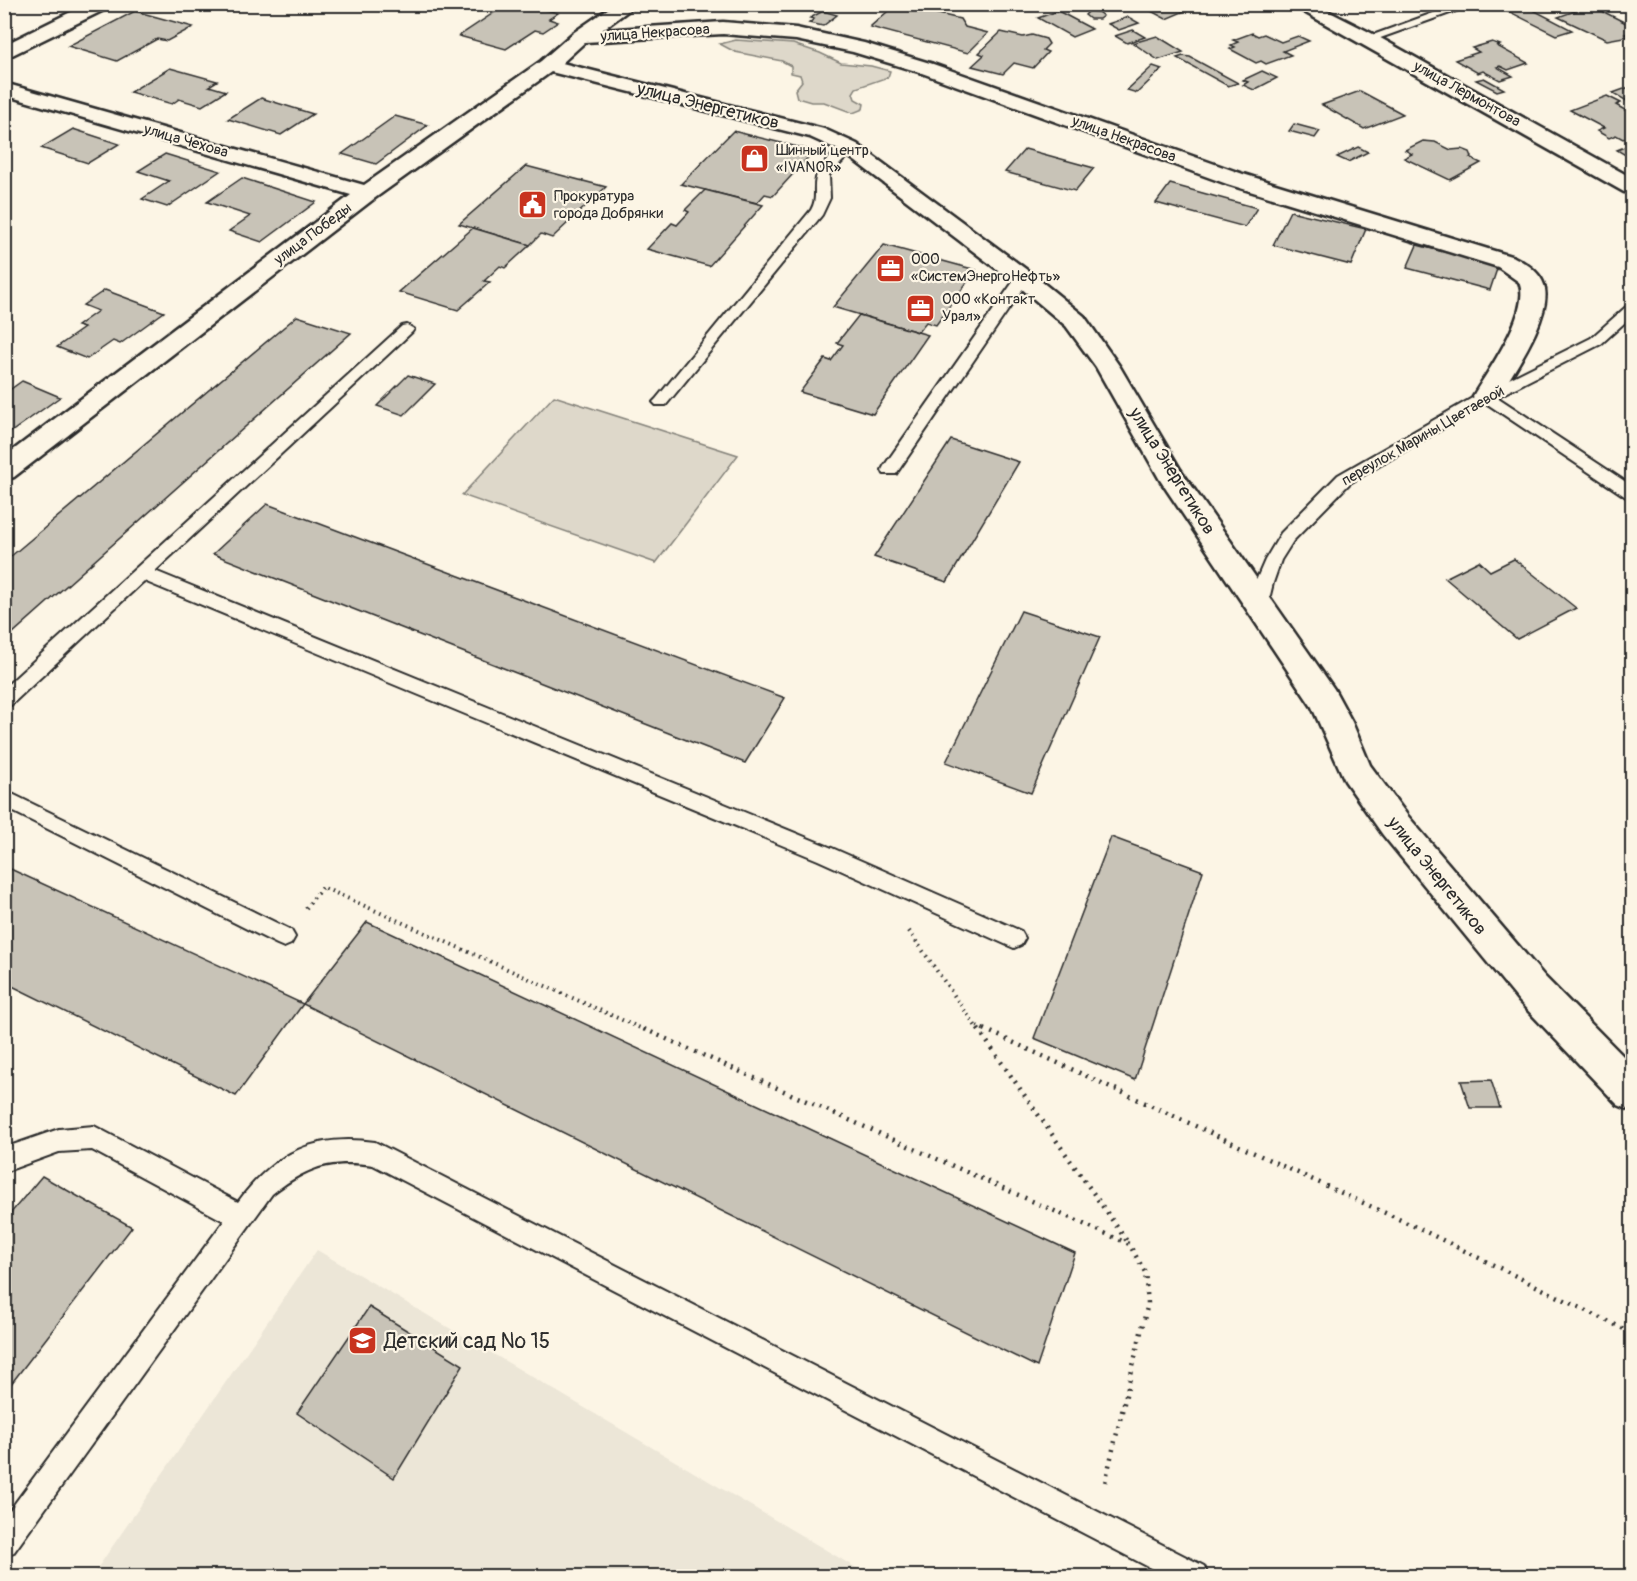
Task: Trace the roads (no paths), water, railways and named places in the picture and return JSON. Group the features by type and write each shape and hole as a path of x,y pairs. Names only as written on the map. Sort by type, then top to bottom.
{"street":[{"path":"4,53 102,4"},
{"name":"улица Победы","path":"4,471 367,194 548,65 580,37 628,4"},
{"name":"улица Лермонтова","path":"1299,4 1368,39 1632,187"},
{"name":"улица Некрасова","path":"580,37 723,28 796,34 857,47 947,75 1235,179 1506,262 1527,276 1533,287 1534,299 1530,315 1486,396"},
{"name":"улица Энергетиков","path":"548,65 817,134 850,148 1023,278 1075,321 1091,341 1170,474 1323,698 1357,772 1395,825 1532,989 1632,1092"},
{"name":"улица Чехова","path":"4,89 367,194"}],"lane":[{"path":"1368,39 1470,4"},
{"path":"661,402 817,212 825,195 821,180 825,171 850,148"},
{"path":"890,470 1023,278"},
{"name":"переулок Марины Цветаевой","path":"1260,607 1264,583 1273,560 1287,537 1344,479 1486,396 1596,341 1632,309"},
{"path":"4,700 407,329"},
{"path":"1486,396 1632,494"},
{"path":"142,573 825,854 1014,938"},
{"path":"4,798 284,937"},
{"path":"4,1160 49,1142 73,1136 94,1138 241,1217"},
{"path":"4,1542 264,1186 281,1172 302,1160 324,1151 350,1149 375,1154 1194,1576"}],"place":[{"name":"Шинный центр «IVANOR»","path":"755,159"},
{"name":"Прокуратура города Добрянки","path":"533,205"},
{"name":"ООО «СистемЭнергоНефть»","path":"890,268"},
{"name":"ООО «Контакт Урал»","path":"921,308"},
{"name":"Детский сад № 15","path":"363,1341"}]}
